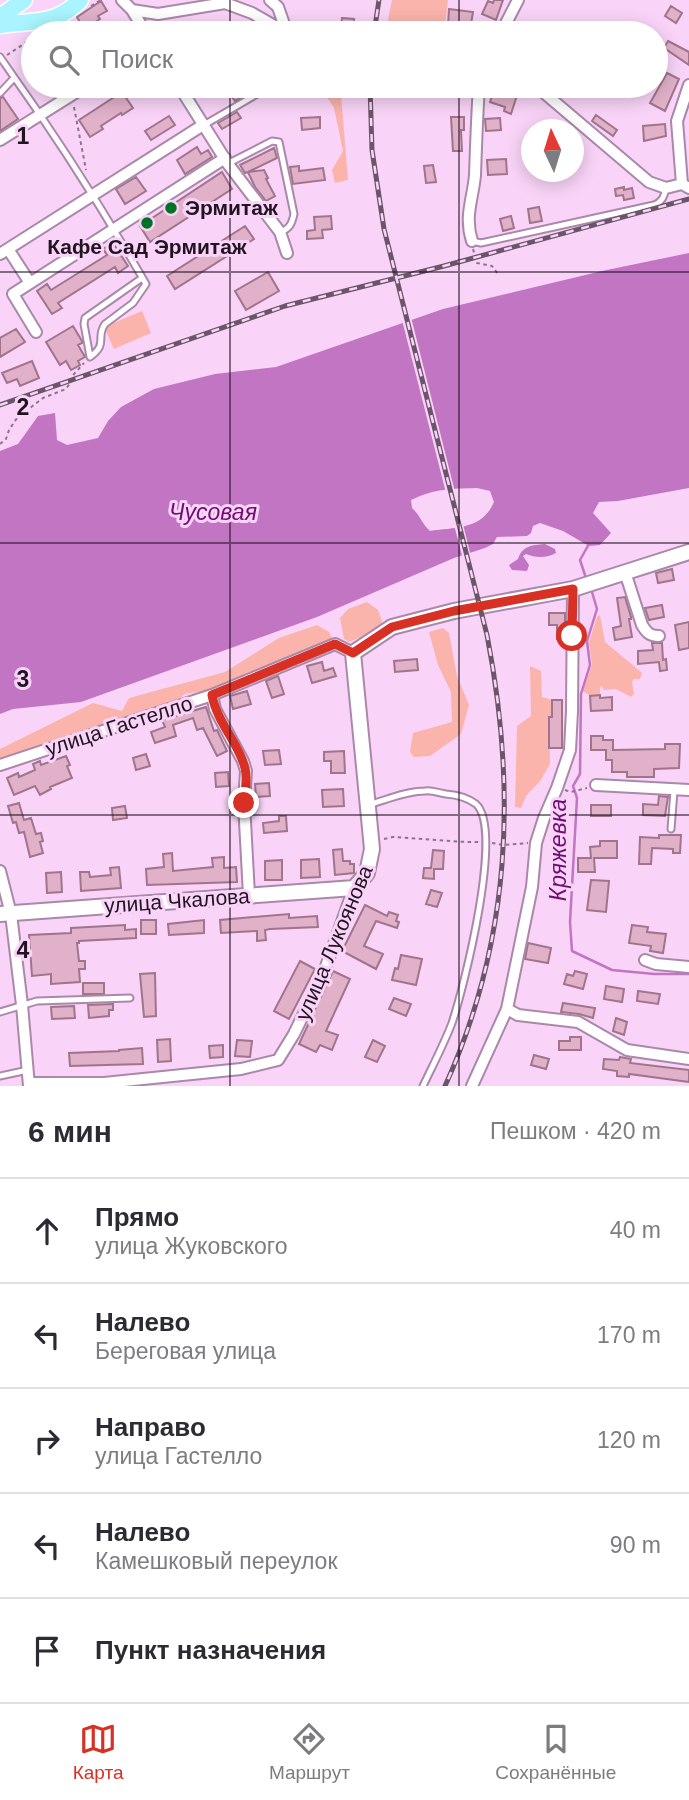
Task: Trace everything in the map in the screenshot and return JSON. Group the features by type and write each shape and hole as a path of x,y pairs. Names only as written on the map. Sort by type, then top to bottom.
{"main road":[{"path":"0,17 24,0"},
{"path":"29,21 58,17 79,0"},
{"path":"0,25 21,22"}],"street":[{"path":"122,0 139,21"},
{"path":"270,0 278,7 283,21"},
{"path":"507,21 518,0"},
{"path":"132,10 158,14 225,3 244,4 252,13 266,21"},
{"path":"551,98 649,182 666,188 685,186 677,121 689,85"},
{"path":"0,141 67,98"},
{"path":"186,98 227,161 280,232 287,253"},
{"path":"472,241 469,230 469,203 474,180 478,98"},
{"path":"30,283 4,251 203,125"},
{"path":"36,332 13,294 227,161"},
{"path":"353,653 392,627 454,611 573,589 689,552"},
{"path":"625,572 642,625 652,636 659,636"},
{"path":"472,1086 507,1009 532,887 536,843 569,750 573,589"},
{"name":"улица Гастелло","path":"0,765 212,695 335,644 353,653"},
{"name":"улица Лукоянова","path":"29,1084 104,1083 241,1069 278,1060 294,1034 324,972 354,888 368,873 372,849 353,653"},
{"path":"212,695 215,709 246,771 244,803 249,895"},
{"path":"596,785 689,790"},
{"path":"0,871 22,1004 29,1084"},
{"name":"улица Чкалова","path":"6,914 354,888"},
{"path":"645,960 656,964 689,967"},
{"path":"507,1009 518,1016 578,1022 627,1050 689,1059"}],"lane":[{"path":"1,58 21,88"},
{"path":"0,93 14,78"},
{"path":"28,98 114,230 142,278 145,284 134,303 105,324 102,328 100,349 90,357 85,318 142,278"},
{"path":"203,125 250,98"},
{"path":"227,161 272,141 279,142 294,215 287,230 280,232"},
{"path":"472,241 481,243 659,204 664,198 666,188"},
{"path":"671,829 674,789"},
{"path":"368,805 425,791 463,796 478,806 485,819 485,875 471,951 452,1023 423,1086"},
{"path":"0,1012 37,1001 130,998"},
{"path":"0,1076 28,1070"}],"path":[{"path":"1,58 21,46"},
{"path":"71,98 86,169"},
{"path":"472,241 475,261 492,266 499,274"},
{"path":"0,444 6,439 17,418 38,401 66,389 74,374 90,357"},
{"path":"572,792 579,791"},
{"path":"371,841 393,837 504,845 536,843"}],"shaded area":[{"path":"392,0 448,0 446,21 388,19"},
{"path":"328,98 341,98 348,180 335,183 332,170 343,151 334,108"},
{"path":"142,311 151,333 114,349 104,327"},
{"path":"367,602 378,610 383,624 349,642 344,639 340,618 348,609"},
{"path":"600,615 605,642 642,673 640,679 634,679 632,682 634,694 631,697 616,689 604,690 602,686 600,695 590,696 583,691 592,664 589,642"},
{"path":"317,625 329,632 333,640 210,690 185,694 174,703 0,761 0,749 93,703 122,711 129,698 225,672 279,638"},
{"path":"443,628 449,633 457,676 469,705 461,734 430,756 414,757 410,752 413,733 452,722 451,692 438,665 429,632"},
{"path":"530,666 541,671 542,697 552,700 552,717 549,718 550,764 541,780 526,796 521,808 515,807 517,726 531,716"}],"water":[{"name":"Чусовая","path":"689,253 689,488 599,502 593,513 611,533 600,545 589,546 563,531 540,523 533,526 527,536 497,537 493,544 485,548 454,558 317,617 81,702 13,709 0,714 0,451 18,444 38,416 55,413 57,440 67,445 98,438 121,407 154,389 215,374 276,367 443,309","holes":["477,488 490,491 494,502 489,511 483,518 467,526 430,531 412,508 411,500 436,491"]},
{"path":"545,544 555,549 556,553 541,557 526,554 523,556 529,565 527,571 512,570 509,565 518,559 525,549"}],"pier":[{"path":"411,317 455,492 446,493 402,320"},
{"path":"463,524 471,557 463,559 454,525"}],"building":[{"path":"494,0 503,0 496,20 482,14 488,1 493,3"},
{"path":"101,1 107,11 98,16 100,19 97,21 79,21 77,17"},
{"path":"671,6 682,13 676,23 665,16"},
{"path":"449,9 473,12 472,21 448,21"},
{"path":"668,41 689,52 689,65 668,51"},
{"path":"668,74 679,79 665,111 650,103 653,98 668,98"},
{"path":"3,97 18,119 0,131 0,98"},
{"path":"113,98 126,98 133,108 101,126 103,129 90,137 79,120"},
{"path":"491,98 516,98 511,114 504,111 505,107 490,102"},
{"path":"237,112 241,118 222,129 218,123"},
{"path":"596,115 617,130 613,136 592,121"},
{"path":"169,116 175,125 151,140 145,131"},
{"path":"320,117 320,128 302,130 301,118"},
{"path":"451,117 464,117 464,130 461,130 462,151 453,151"},
{"path":"500,118 501,130 486,131 485,119"},
{"path":"665,124 666,136 644,141 643,126"},
{"path":"197,147 201,154 208,150 212,157 185,174 177,160"},
{"path":"274,148 277,158 245,173 240,165"},
{"path":"506,159 507,174 488,175 487,160"},
{"path":"433,165 436,182 426,183 424,166"},
{"path":"299,166 299,171 323,168 325,180 293,184 290,167"},
{"path":"264,170 275,196 266,201 248,172"},
{"path":"222,172 232,189 150,242 140,226"},
{"path":"136,177 146,191 125,204 116,189"},
{"path":"624,187 624,190 632,188 634,198 624,200 623,195 616,196 615,189"},
{"path":"539,207 542,221 530,223 528,209"},
{"path":"331,216 332,229 322,230 323,238 307,239 307,231 315,230 314,217"},
{"path":"511,216 514,228 503,231 500,219"},
{"path":"245,226 254,239 175,289 167,276"},
{"path":"113,243 128,266 118,273 115,267 58,303 62,308 52,314 37,291 47,284 51,290 107,255 103,249"},
{"path":"268,272 279,291 246,310 235,291"},
{"path":"73,326 82,341 78,345 85,357 78,361 80,365 71,370 66,361 60,365 46,342"},
{"path":"16,329 25,342 0,357 0,338"},
{"path":"32,361 39,378 20,386 17,379 7,383 2,373"},
{"path":"672,569 674,580 658,583 656,573"},
{"path":"625,597 631,617 632,637 615,640 613,628 621,626 617,598"},
{"path":"662,605 664,617 649,620 645,608"},
{"path":"549,613 565,613 565,639 557,639 557,625 549,625"},
{"path":"689,622 689,648 679,650 675,625"},
{"path":"652,643 662,643 663,660 666,659 667,670 660,671 659,662 638,664 638,651 653,650"},
{"path":"417,659 418,670 395,672 394,661"},
{"path":"322,662 324,671 333,668 336,676 312,683 307,666"},
{"path":"278,676 284,694 272,698 266,681"},
{"path":"247,691 251,704 233,709 230,696"},
{"path":"600,695 600,698 612,697 612,710 591,711 590,696"},
{"path":"552,700 562,700 562,748 549,748"},
{"path":"206,707 214,731 217,730 227,751 217,756 203,728 197,730 193,718 173,725 176,736 155,743 151,732 165,727 162,720"},
{"path":"591,736 603,736 603,740 613,740 613,750 665,749 665,744 680,744 679,768 654,769 654,777 627,777 627,772 612,772 612,760 606,760 606,750 591,750"},
{"path":"279,750 281,764 265,765 263,751"},
{"path":"344,751 345,773 331,773 331,761 324,761 324,752"},
{"path":"146,754 150,766 136,770 133,758"},
{"path":"66,756 72,778 50,787 51,789 40,795 35,786 14,795 7,778 18,773 19,777 35,770 33,764 40,761 41,765"},
{"path":"228,772 229,786 216,787 215,773"},
{"path":"269,783 270,796 256,797 255,784"},
{"path":"343,789 344,806 323,807 322,790"},
{"path":"659,796 668,797 665,816 643,815 643,804 658,805"},
{"path":"19,803 24,820 31,818 36,834 41,833 43,853 30,857 24,832 19,833 16,822 13,823 8,806"},
{"path":"591,805 611,805 611,816 591,816"},
{"path":"125,806 127,818 113,820 112,808"},
{"path":"279,816 286,816 287,831 264,833 263,823 279,821"},
{"path":"659,835 681,835 680,853 673,853 673,849 652,848 651,864 639,864 640,837 659,838"},
{"path":"600,841 617,841 617,858 594,858 595,872 578,872 578,858 591,858 590,847 600,846"},
{"path":"342,849 343,861 354,864 354,873 335,875 333,850"},
{"path":"433,850 444,851 443,869 434,869 434,879 423,878 424,868 431,868"},
{"path":"172,853 173,871 213,867 212,858 224,857 224,868 236,867 237,882 147,885 146,869 164,867 163,854"},
{"path":"319,859 320,877 301,878 301,860"},
{"path":"282,860 282,880 265,880 265,861"},
{"path":"119,867 121,888 81,891 80,872 89,872 90,877 111,875 110,868"},
{"path":"61,872 62,892 47,893 46,873"},
{"path":"591,880 609,881 606,912 587,910"},
{"path":"431,890 442,893 437,907 426,904"},
{"path":"365,905 387,916 389,912 398,915 397,928 376,921 364,946 383,954 376,969 342,951"},
{"path":"289,914 289,918 317,916 318,927 265,930 266,940 257,941 257,931 221,933 220,920"},
{"path":"141,920 156,920 156,934 141,934"},
{"path":"204,920 204,933 169,935 168,924"},
{"path":"125,925 125,930 136,929 136,938 77,943 79,961 85,961 85,969 79,969 80,982 51,984 51,974 32,976 29,935 71,933 71,928"},
{"path":"632,925 648,927 647,932 666,934 663,953 650,951 651,946 629,943"},
{"path":"528,943 551,948 548,963 525,959"},
{"path":"401,955 422,959 416,985 392,980"},
{"path":"300,961 315,969 289,1019 274,1011"},
{"path":"333,971 350,979 326,1031 338,1035 332,1050 320,1045 316,1052 299,1044"},
{"path":"575,971 587,974 583,989 564,984 567,974 573,976"},
{"path":"155,973 156,1016 144,1017 140,974"},
{"path":"83,983 104,983 104,994 83,994"},
{"path":"606,986 624,989 622,1002 604,999"},
{"path":"638,991 660,994 658,1004 637,1001"},
{"path":"394,998 411,1004 406,1016 389,1009"},
{"path":"563,1003 595,1008 593,1018 561,1012"},
{"path":"113,1004 109,1016 89,1018 88,1005"},
{"path":"74,1006 75,1018 52,1019 51,1007"},
{"path":"616,1018 627,1022 624,1035 613,1031"},
{"path":"570,1037 581,1037 581,1050 559,1050 559,1041 570,1041"},
{"path":"170,1039 171,1061 158,1062 157,1040"},
{"path":"237,1040 252,1041 250,1057 235,1056"},
{"path":"373,1040 385,1046 377,1062 365,1057"},
{"path":"223,1045 223,1057 210,1058 209,1046"},
{"path":"142,1048 143,1064 70,1066 69,1053"},
{"path":"534,1055 549,1059 546,1069 531,1065"},
{"path":"620,1057 631,1059 630,1063 689,1070 689,1082 629,1074 629,1077 617,1076 617,1071 603,1069 604,1059 619,1060"}],"waterway":[{"name":"Кряжевка","path":"585,575 580,560 589,544"},
{"name":"Кряжевка","path":"592,592 597,609 587,641 590,665 581,694 580,774 573,786 577,798 570,922 572,951 612,970 689,974"}],"railway":[{"path":"376,21 379,0"},
{"path":"370,98 372,150 384,229 487,635 497,693 502,750 502,864 495,920 484,976 467,1031 445,1086"},
{"path":"0,405 285,306 689,199"}],"place":[{"name":"Эрмитаж","path":"171,208"},
{"name":"Кафе Сад Эрмитаж","path":"147,223"}],"route":[{"path":"244,803 246,771 215,709 212,695 335,644 353,653 392,627 454,611 573,589 572,636"}]}
